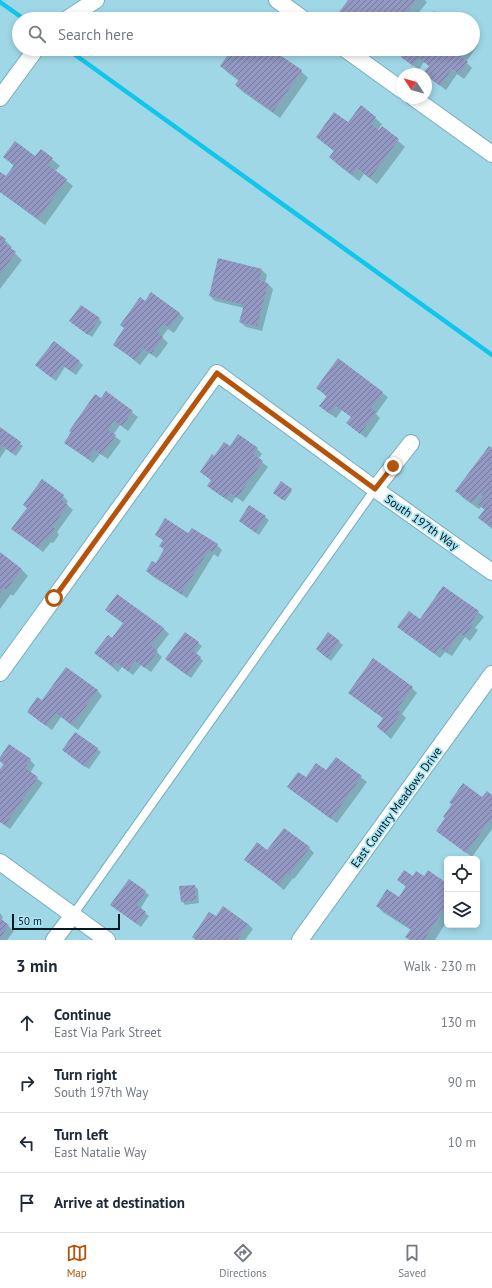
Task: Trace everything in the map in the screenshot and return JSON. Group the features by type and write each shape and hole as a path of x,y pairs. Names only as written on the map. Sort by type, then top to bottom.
{"street":[{"path":"78,12 96,0"},
{"path":"277,0 293,12"},
{"path":"0,98 31,56"},
{"path":"355,56 396,86"},
{"path":"422,104 492,154"},
{"name":"South 197th Way","path":"0,673 217,373 375,489 492,572"},
{"path":"375,489 411,443"},
{"name":"East Country Meadows Drive","path":"300,940 492,674"},
{"path":"0,862 107,940"},
{"path":"54,940 72,915"}],"lane":[{"path":"72,915 375,489"}],"building":[{"path":"348,0 416,0 408,12 339,12"},
{"path":"227,56 281,56 302,70 273,112 235,85 239,79 220,66"},
{"path":"402,56 462,56 468,62 459,74 452,69 440,86 432,80 432,68 427,68 429,66 419,58 413,66"},
{"path":"361,105 376,117 371,124 379,130 382,126 399,139 370,178 357,168 352,175 329,157 334,151 316,137 334,112 348,122"},
{"path":"15,141 35,156 41,149 53,158 48,165 67,179 38,219 0,192 0,172 6,176 14,165 3,157"},
{"path":"0,235 6,239 4,243 16,252 0,274"},
{"path":"218,258 262,269 259,280 268,283 257,326 239,322 244,305 209,296"},
{"path":"151,292 180,313 169,328 163,324 157,332 163,337 151,354 143,348 135,360 113,345 124,328 120,325 140,297 145,301"},
{"path":"81,305 100,318 88,335 69,321"},
{"path":"54,341 80,361 72,372 62,365 52,378 35,365"},
{"path":"338,358 383,392 371,408 376,412 360,434 346,423 351,417 336,406 330,414 319,406 327,396 316,388"},
{"path":"106,391 133,411 122,426 114,421 108,430 116,435 102,455 94,449 88,459 64,443 71,432 69,431 95,394 101,398"},
{"path":"0,427 21,442 13,454 3,446 0,450"},
{"path":"238,434 258,448 253,454 263,461 237,498 230,493 226,499 207,486 211,480 200,472 212,454 214,456 224,442 230,446"},
{"path":"489,446 492,448 492,528 478,518 485,509 477,504 483,495 480,493 472,503 455,491"},
{"path":"42,479 64,495 61,499 68,505 52,527 55,529 47,539 45,538 38,548 11,529 27,508 23,505"},
{"path":"281,481 292,489 283,500 273,493"},
{"path":"249,505 266,516 255,532 239,521"},
{"path":"165,518 188,533 192,528 218,544 213,552 209,550 181,594 146,571 152,561 156,563 164,549 159,546 163,540 155,535"},
{"path":"0,552 22,569 6,590 4,588 0,593"},
{"path":"443,586 479,611 465,636 460,633 446,652 439,647 435,654 397,627 409,611 420,619"},
{"path":"117,594 164,628 151,646 158,651 145,668 135,661 128,671 116,662 113,667 94,653 108,635 112,638 123,623 105,610"},
{"path":"185,632 199,642 193,651 201,657 187,675 165,659"},
{"path":"328,632 340,641 327,658 316,649"},
{"path":"373,658 413,687 397,709 401,713 386,734 377,727 383,718 348,693"},
{"path":"66,667 98,690 72,725 56,713 46,726 27,712 37,697 42,700"},
{"path":"75,732 98,748 85,767 62,750"},
{"path":"9,744 31,759 25,768 38,777 5,825 0,822 0,769 4,764 0,761 0,757"},
{"path":"336,757 362,776 331,819 287,787 298,772 306,777 316,763 326,770"},
{"path":"463,783 482,797 487,791 492,795 492,817 466,853 436,831 452,804 449,803"},
{"path":"284,828 310,847 289,875 287,874 279,885 244,860 257,842 267,850"},
{"path":"404,870 413,876 416,871 424,876 428,870 444,881 442,886 444,887 444,909 424,940 410,940 405,937 411,929 376,906 387,889 399,897 406,886 397,880"},
{"path":"129,879 146,891 137,905 146,912 137,924 110,905"},
{"path":"195,885 196,900 181,902 179,886"},
{"path":"223,906 248,924 237,940 196,940 192,937 209,912 216,916"},
{"path":"0,918 9,925 0,938"}],"waterway":[{"path":"0,2 14,12"},
{"path":"77,56 492,355"}],"route":[{"path":"54,598 217,373 375,489 393,466"}]}
